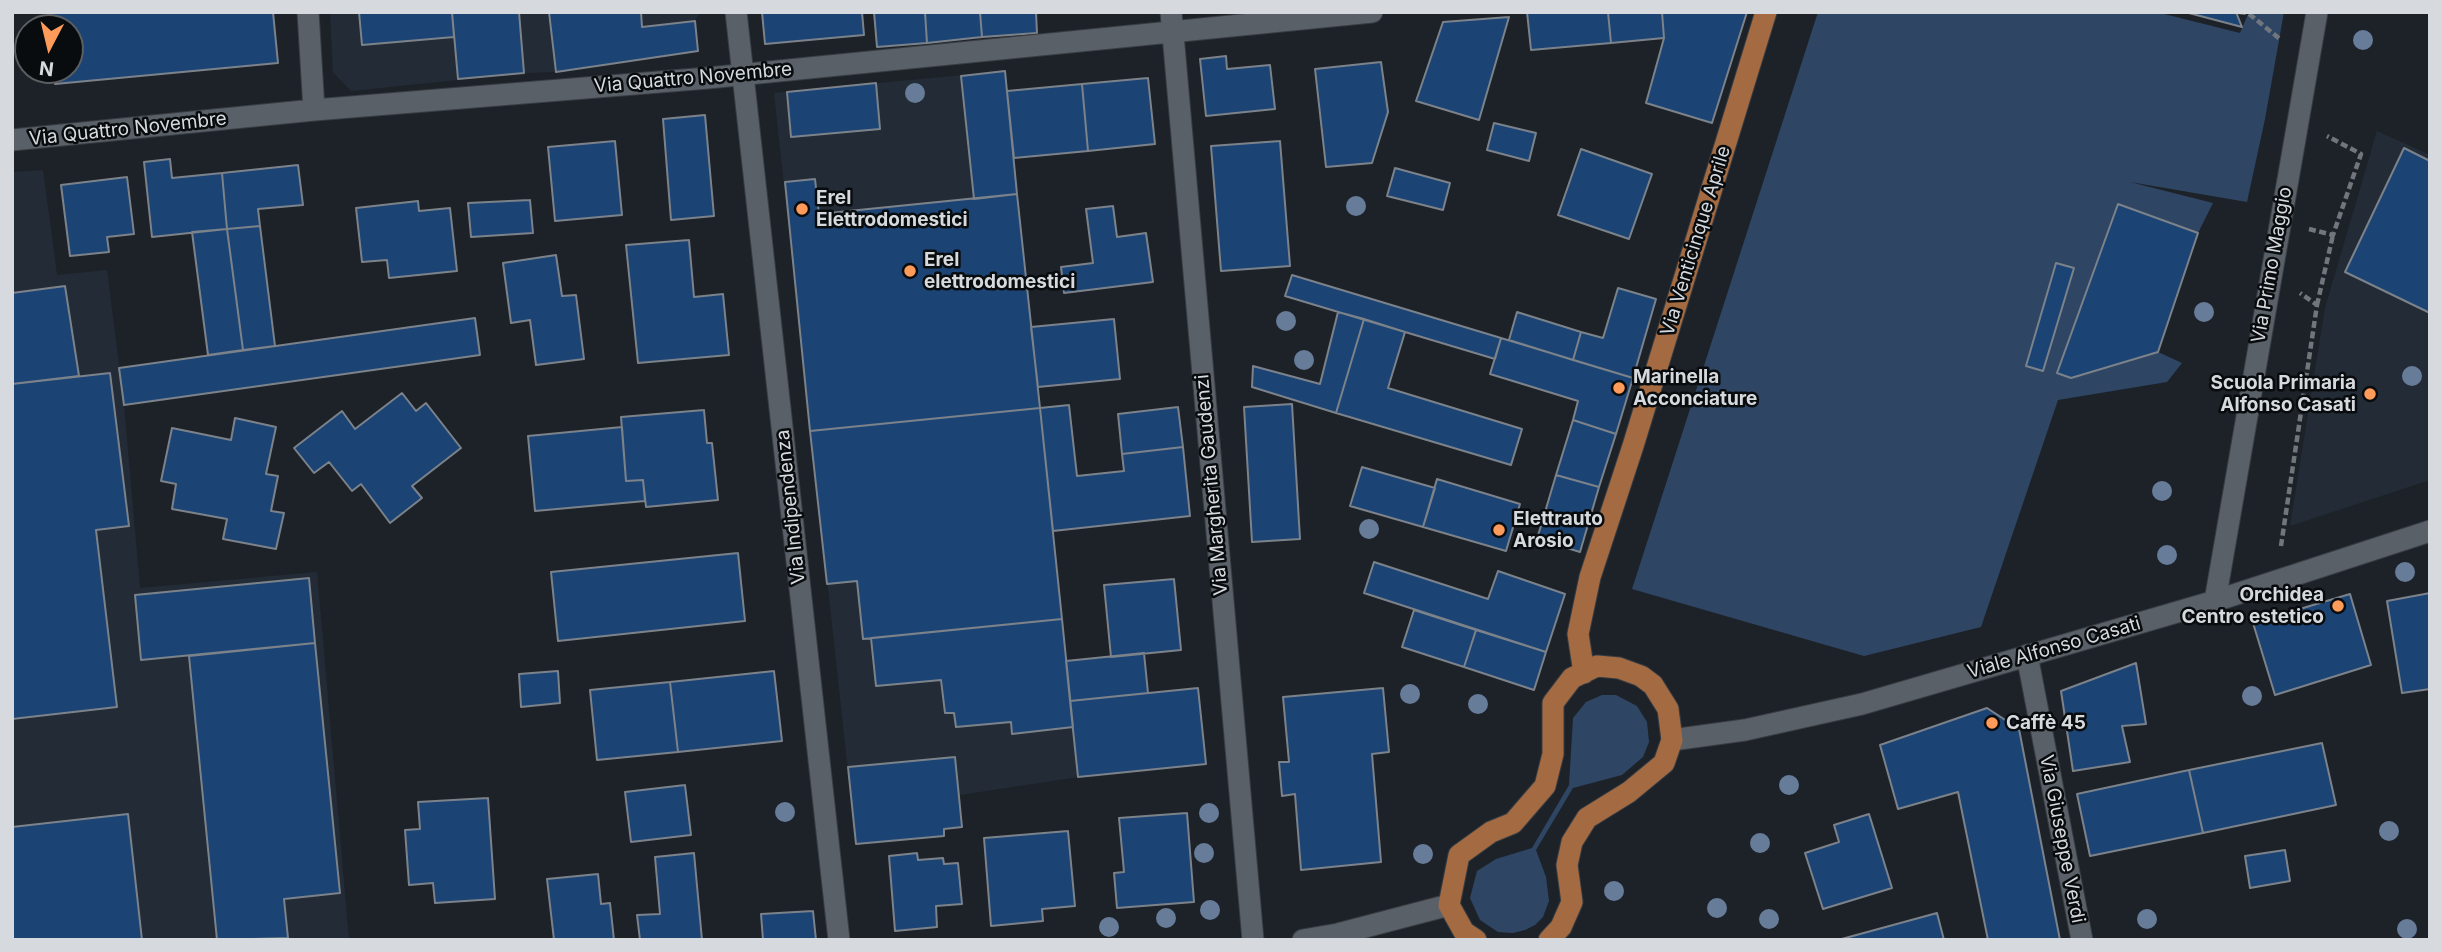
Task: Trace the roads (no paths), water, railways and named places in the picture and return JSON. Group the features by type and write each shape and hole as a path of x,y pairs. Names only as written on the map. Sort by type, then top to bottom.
{"main road":[{"name":"Via Venticinque Aprile","path":"1584,673 1578,634 1590,577 1766,12"},
{"path":"1476,940 1464,932 1449,905 1459,855 1491,832 1513,823 1545,786 1553,754 1553,703 1572,678 1597,666 1619,668 1641,676 1653,685 1668,709 1672,740 1664,763 1629,792 1587,818 1572,842 1567,865 1572,902 1561,927 1549,940"}],"street":[{"path":"308,12 314,110"},
{"name":"Via Indipendenza","path":"737,12 839,940"},
{"name":"Via Quattro Novembre","path":"12,140 314,110 743,74 1172,21 1372,12"},
{"name":"Via Primo Maggio","path":"2215,601 2316,12"},
{"name":"Via Margherita Gaudenzi","path":"1172,21 1253,940"},
{"name":"Viale Alfonso Casati","path":"1672,740 1745,730 1862,704 2215,601 2430,531"},
{"name":"Via Giuseppe Verdi","path":"2027,655 2082,940"},
{"path":"1303,940 1338,934 1449,905"}],"place":[{"name":"Erel Elettrodomestici","path":"802,209"},
{"name":"Erel elettrodomestici","path":"910,271"},
{"name":"Marinella Acconciature","path":"1619,388"},
{"name":"Scuola Primaria Alfonso Casati","path":"2370,394"},
{"name":"Elettrauto Arosio","path":"1499,530"},
{"name":"Orchidea Centro estetico","path":"2338,606"},
{"name":"Caffè 45","path":"1992,723"}]}
